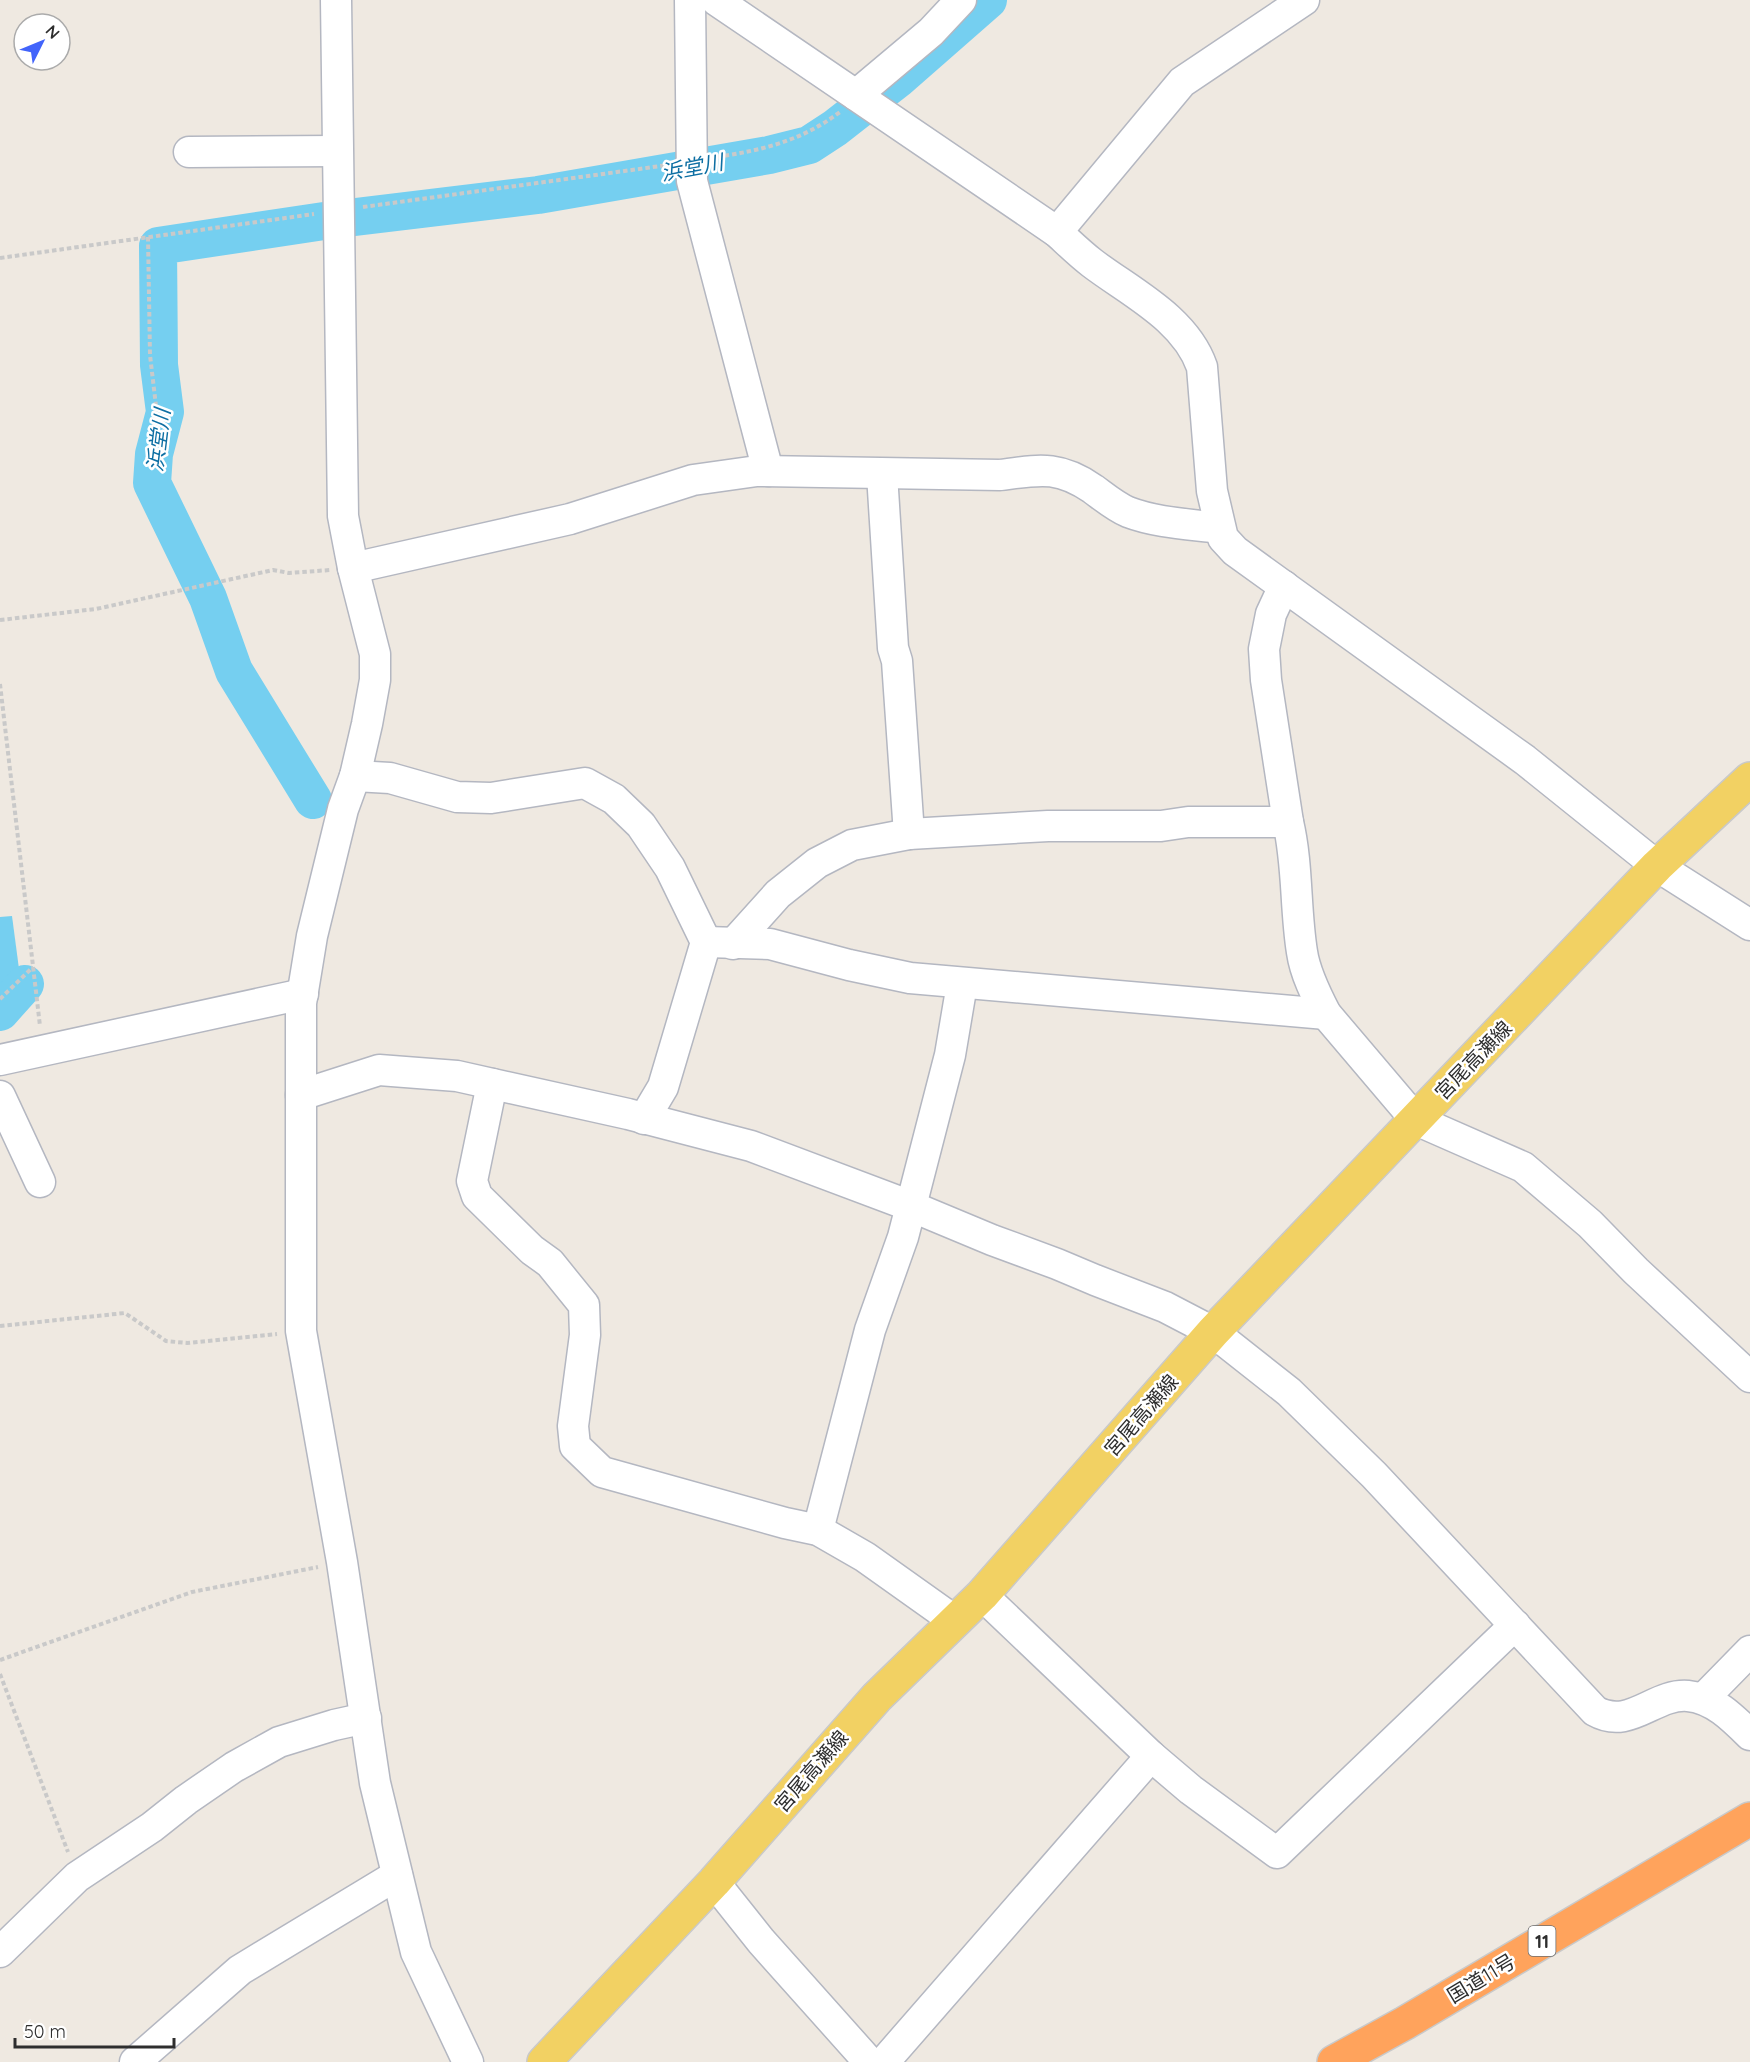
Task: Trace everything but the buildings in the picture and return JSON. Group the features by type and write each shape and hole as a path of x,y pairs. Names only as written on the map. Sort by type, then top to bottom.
{"highway":[{"name":"国道11号","path":"1334,2062 1405,2023 1750,1819"}],"main road":[{"name":"宮尾高瀬線","path":"544,2062 714,1882 877,1697 982,1595 1214,1332 1657,866 1750,779"}],"street":[{"path":"336,0 343,516 353,568 375,654 375,680 355,776 343,809 312,936 303,994 302,1330 342,1562 375,1783 416,1952 468,2062"},
{"path":"690,0 691,169 768,471"},
{"path":"716,0 1057,232 1090,261 1176,326 1190,341 1202,367 1212,491 1223,538 1235,551 1525,760 1657,866 1750,925"},
{"path":"863,99 962,0"},
{"path":"1057,232 1182,82 1304,0"},
{"path":"189,152 337,151"},
{"path":"353,568 570,519 693,480 768,471 1000,475 1031,471 1059,471 1081,481 1125,510 1150,520 1220,528"},
{"path":"882,474 893,648 897,661 909,834"},
{"path":"1284,586 1271,614 1264,650 1266,680 1287,822 1292,841 1302,954 1318,999 1326,1014 1416,1120 1523,1167 1590,1224 1636,1271 1750,1377"},
{"path":"355,776 390,778 457,797 480,798 585,783 615,799 641,825 719,943"},
{"path":"644,1119 663,1088 719,943 817,863 852,845 909,834 1048,826 1161,826 1188,822 1287,822"},
{"path":"719,943 770,944 910,978 1326,1014"},
{"path":"818,1530 870,1330 903,1237 950,1055 962,984"},
{"path":"0,1060 303,994"},
{"path":"301,1095 379,1070 457,1076 644,1119 751,1146 1165,1307 1214,1332 1289,1392 1374,1475 1595,1711 1606,1717 1616,1718 1673,1697 1687,1696 1703,1699 1726,1712 1750,1735"},
{"path":"492,1084 472,1181 477,1196 532,1250 550,1263 584,1305 585,1335 573,1426 575,1446 602,1472 818,1530 865,1557 955,1621"},
{"path":"0,1096 40,1182"},
{"path":"982,1595 1151,1756 1191,1790 1276,1853 1515,1625"},
{"path":"1703,1699 1750,1651"},
{"path":"0,1952 77,1877 152,1827 234,1767 279,1742 366,1718"},
{"path":"885,2062 1151,1756"},
{"path":"135,2062 240,1970 397,1875"},
{"path":"714,1882 760,1941 869,2062"}],"path":[{"path":"0,258 338,210 691,169 789,141 816,129 863,99"},
{"path":"148,237 150,355 156,406 153,431"},
{"path":"0,620 96,609 273,570 289,573 353,568"},
{"path":"0,684 43,1051"},
{"path":"0,999 33,966"},
{"path":"0,1326 125,1313 166,1341 187,1343 228,1340 302,1330"},
{"path":"0,1660 192,1592 342,1562"},
{"path":"0,1674 77,1877"}],"water":[{"path":"12,916 19,969 0,988 0,917"}],"waterway":[{"name":"浜堂川","path":"347,218 538,195 769,155 809,145 835,128 899,78 988,0"},
{"name":"浜堂川","path":"313,800 234,671 208,598 152,483 154,454 165,412 159,365 158,246 324,221"},
{"name":"浜堂川","path":"0,1012 25,984"}]}
